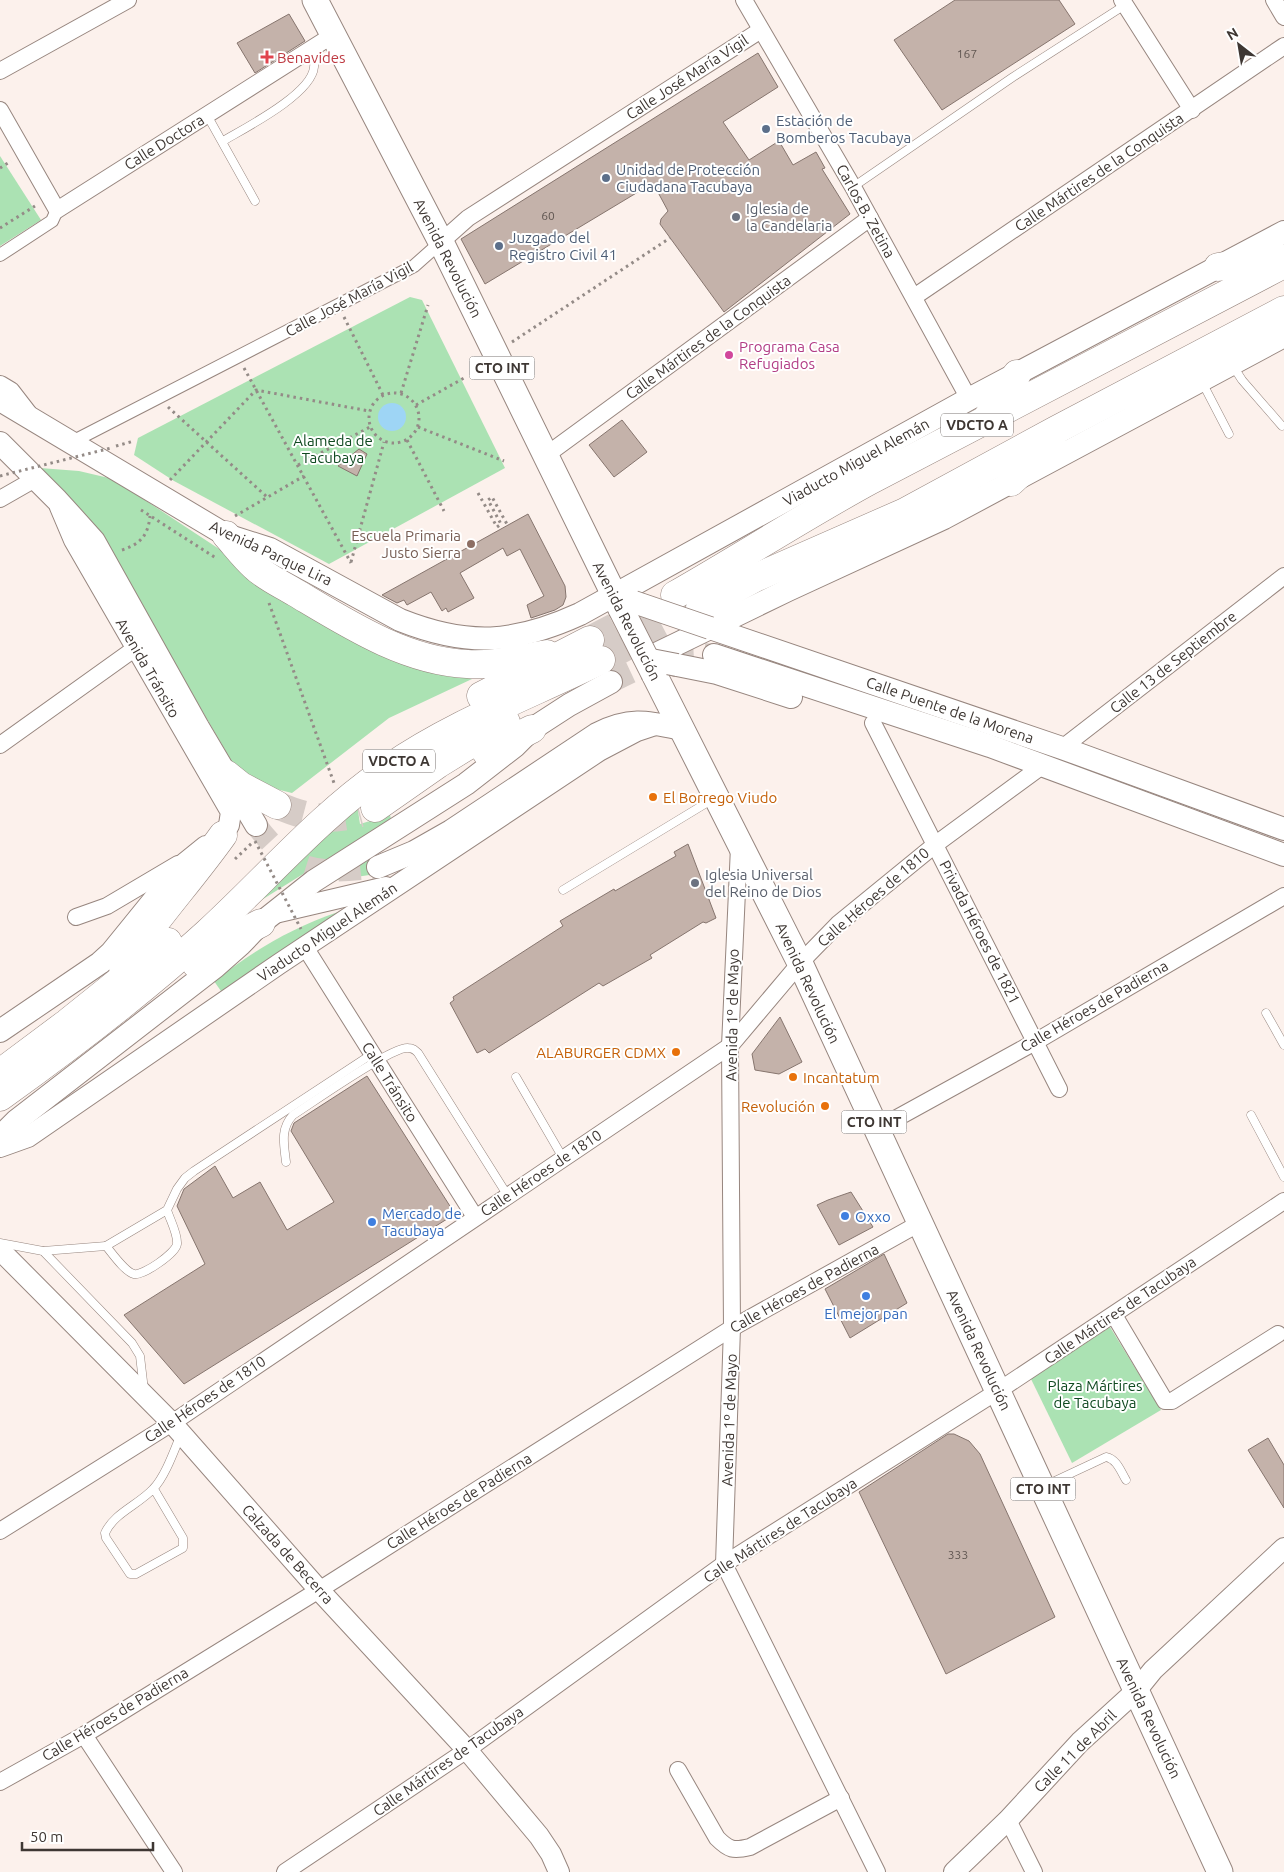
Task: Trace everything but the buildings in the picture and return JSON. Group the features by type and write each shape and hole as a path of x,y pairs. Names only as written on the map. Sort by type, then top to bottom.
{"highway":[{"path":"1218,267 1284,258"},
{"name":"Viaducto Miguel Alemán","path":"675,595 752,551 804,517 1284,264"},
{"name":"VDCTO A","path":"712,623 755,578 905,512 1284,310"},
{"path":"1236,335 1284,325"},
{"path":"984,421 1017,374"},
{"path":"1011,482 1040,454 1056,430"},
{"path":"231,525 255,568 356,628 422,656 454,663 483,664 592,660"},
{"path":"532,729 430,783 367,810 543,699 592,660"},
{"name":"VDCTO A","path":"0,1098 73,1031 109,989 159,950 201,913 336,785 386,746 424,724 592,660"},
{"name":"VDCTO A","path":"0,1073 73,1031 101,1022 207,933 336,809 388,768 480,717 592,660"},
{"path":"226,774 241,786 277,805"},
{"path":"109,989 155,921 200,866 212,842"},
{"path":"101,1022 171,982 224,942 267,918"}],"main road":[{"name":"Avenida Revolución","path":"315,0 441,242 545,456 624,602 650,666 670,727 716,797 800,963 1220,1872"},
{"name":"Viaducto Miguel Alemán","path":"624,602 969,399 1284,232"},
{"path":"650,666 712,623 936,522 1284,336"},
{"name":"Avenida Parque Lira","path":"0,400 157,494 231,525 270,549 400,620 422,629 453,637 490,639 538,631 580,614 624,602"},
{"path":"0,444 57,500 94,541 226,774 255,833"},
{"name":"Calle Puente de la Morena","path":"624,602 712,623 1284,829"},
{"name":"Calle Puente de la Morena","path":"714,655 990,746 1284,855"},
{"path":"0,1137 16,1121 215,967 267,918 314,881 466,784 532,729 569,705 592,660"},
{"name":"Calle Puente de la Morena","path":"650,666 677,665 717,673 955,748 966,749 990,746"},
{"path":"378,866 414,852 451,831 603,731 633,722 646,722 670,727"},
{"path":"0,1031 100,963 111,953 180,868 212,842"}],"street":[{"path":"0,71 128,0"},
{"path":"1274,0 1284,17"},
{"name":"Carlos B. Zetina","path":"747,1 761,30 853,187 969,399"},
{"path":"1124,2 1192,110"},
{"name":"Calle José María Vigil","path":"72,442 414,266 468,218 761,30"},
{"name":"Calle Doctora","path":"0,255 52,221 57,210 334,35"},
{"name":"Calle Mártires de la Conquista","path":"914,297 1284,46"},
{"path":"0,110 57,210"},
{"name":"Calle Mártires de la Conquista","path":"545,456 870,218"},
{"path":"0,386 10,392 28,416"},
{"path":"0,499 35,479"},
{"name":"Avenida Tránsito","path":"57,500 74,540 231,812 229,825 212,842"},
{"name":"Calle 13 de Septiembre","path":"1062,748 1284,576"},
{"path":"0,745 137,647"},
{"name":"Privada Héroes de 1821","path":"873,723 1059,1089"},
{"name":"Viaducto Miguel Alemán","path":"0,1147 28,1136 303,938 400,883 600,751 637,731 670,727"},
{"name":"Calle Héroes de 1810","path":"0,1531 177,1428 475,1217 730,1046 800,963 838,924 936,844 1042,766"},
{"path":"76,917 107,906 212,842"},
{"name":"Avenida 1º de Mayo","path":"740,842 730,1046 732,1328 724,1564 878,1872"},
{"path":"267,918 400,883"},
{"name":"Calle Héroes de Padierna","path":"877,1128 1035,1042 1284,896"},
{"name":"Calle Tránsito","path":"303,938 375,1058 475,1217"},
{"name":"Calle Mártires de Tacubaya","path":"285,1872 467,1750 724,1564 998,1391 1284,1201"},
{"name":"Calle Héroes de Padierna","path":"0,1782 84,1735 319,1590 732,1328 920,1223"},
{"name":"Calzada de Becerra","path":"0,1250 177,1428 319,1590 467,1750 539,1836 551,1854 559,1872"},
{"path":"1114,1315 1166,1401 1169,1402 1172,1402 1278,1334"},
{"name":"Calle 11 de Abril","path":"954,1872 1008,1820 1080,1742 1136,1691 1152,1668 1284,1548"},
{"path":"84,1735 174,1872"},
{"path":"678,1770 717,1838 726,1847 737,1850 750,1847 840,1798"},
{"path":"1008,1820 1034,1872"}],"lane":[{"path":"853,187 1124,2"},
{"path":"223,141 288,101 306,85 314,69 312,48"},
{"path":"207,115 255,201"},
{"path":"1232,364 1242,380 1282,426"},
{"path":"1201,380 1229,434"},
{"path":"563,890 716,797"},
{"path":"1266,1013 1284,1044"},
{"path":"0,1243 43,1252 106,1246 167,1210 177,1189 185,1178 194,1171 375,1058 407,1047 418,1053 508,1196"},
{"path":"286,1162 284,1131 286,1122 293,1115 375,1058"},
{"path":"516,1077 563,1158"},
{"path":"1251,1115 1284,1176"},
{"path":"106,1246 128,1270 134,1274 143,1273 173,1253 177,1245 176,1236 167,1210"},
{"path":"43,1252 132,1343 140,1356 145,1394"},
{"path":"154,1489 183,1538 183,1548 136,1574 130,1574 105,1534 116,1519 154,1489 167,1466 177,1428"},
{"path":"1042,1487 1106,1457 1112,1458 1126,1480"}],"path":[{"path":"0,168 5,165"},
{"path":"0,228 33,207"},
{"path":"495,353 670,238"},
{"path":"338,305 383,395"},
{"path":"401,393 428,305"},
{"path":"238,357 351,563 384,442"},
{"path":"416,404 464,378"},
{"path":"256,390 369,411"},
{"path":"157,494 256,390"},
{"path":"395,392 401,393 416,404 419,419 418,427 407,440 392,444 384,442 378,438 370,427 369,411 376,399 383,395 395,392"},
{"path":"159,398 267,497"},
{"path":"298,465 370,427"},
{"path":"418,427 504,461"},
{"path":"407,440 444,511"},
{"path":"0,476 132,442"},
{"path":"231,525 267,497 304,476"},
{"path":"478,493 497,527 501,524 488,500 492,497 508,526"},
{"path":"135,505 224,564"},
{"path":"94,541 107,550 122,550 135,546 145,536 150,516"},
{"path":"268,600 336,785"},
{"path":"255,833 303,938"}],"green space":[{"path":"0,156 41,220 0,246"},
{"name":"Alameda de Tacubaya","path":"410,297 422,300 505,468 329,564 174,481 134,455 138,438"},
{"path":"40,468 79,471 113,479 354,638 442,672 472,679 389,718 292,793 264,786 235,767 96,529"},
{"path":"357,804 360,824 390,815 391,819 260,901"},
{"path":"373,857 376,874 336,880"},
{"path":"338,912 340,915 223,994 214,981 273,941"},
{"name":"Plaza Mártires de Tacubaya","path":"1110,1327 1161,1410 1072,1463 1031,1379"}],"water":[{"path":"392,403 402,407 406,417 402,427 392,431 382,427 378,417 382,407"}],"tunnel":[{"path":"601,660 700,608"},
{"path":"590,640 649,609"},
{"path":"611,682 661,660 687,655 714,655"},
{"path":"277,805 308,816 327,818 360,813"},
{"path":"256,825 283,854 309,867 324,870 378,867"}],"place":[{"name":"Benavides","path":"267,57"},
{"name":"Estación de Bomberos Tacubaya","path":"766,129"},
{"name":"Unidad de Protección Ciudadana Tacubaya","path":"606,178"},
{"name":"Iglesia de la Candelaria","path":"736,217"},
{"name":"Juzgado del Registro Civil 41","path":"499,246"},
{"name":"Programa Casa Refugiados","path":"729,355"},
{"name":"Escuela Primaria Justo Sierra","path":"471,544"},
{"name":"El Borrego Viudo","path":"653,797"},
{"name":"Iglesia Universal del Reino de Dios","path":"695,883"},
{"name":"ALABURGER CDMX","path":"676,1052"},
{"name":"Incantatum","path":"793,1077"},
{"name":"Revolución","path":"825,1106"},
{"name":"Oxxo","path":"845,1216"},
{"name":"Mercado de Tacubaya","path":"372,1222"},
{"name":"El mejor pan","path":"866,1296"}]}
